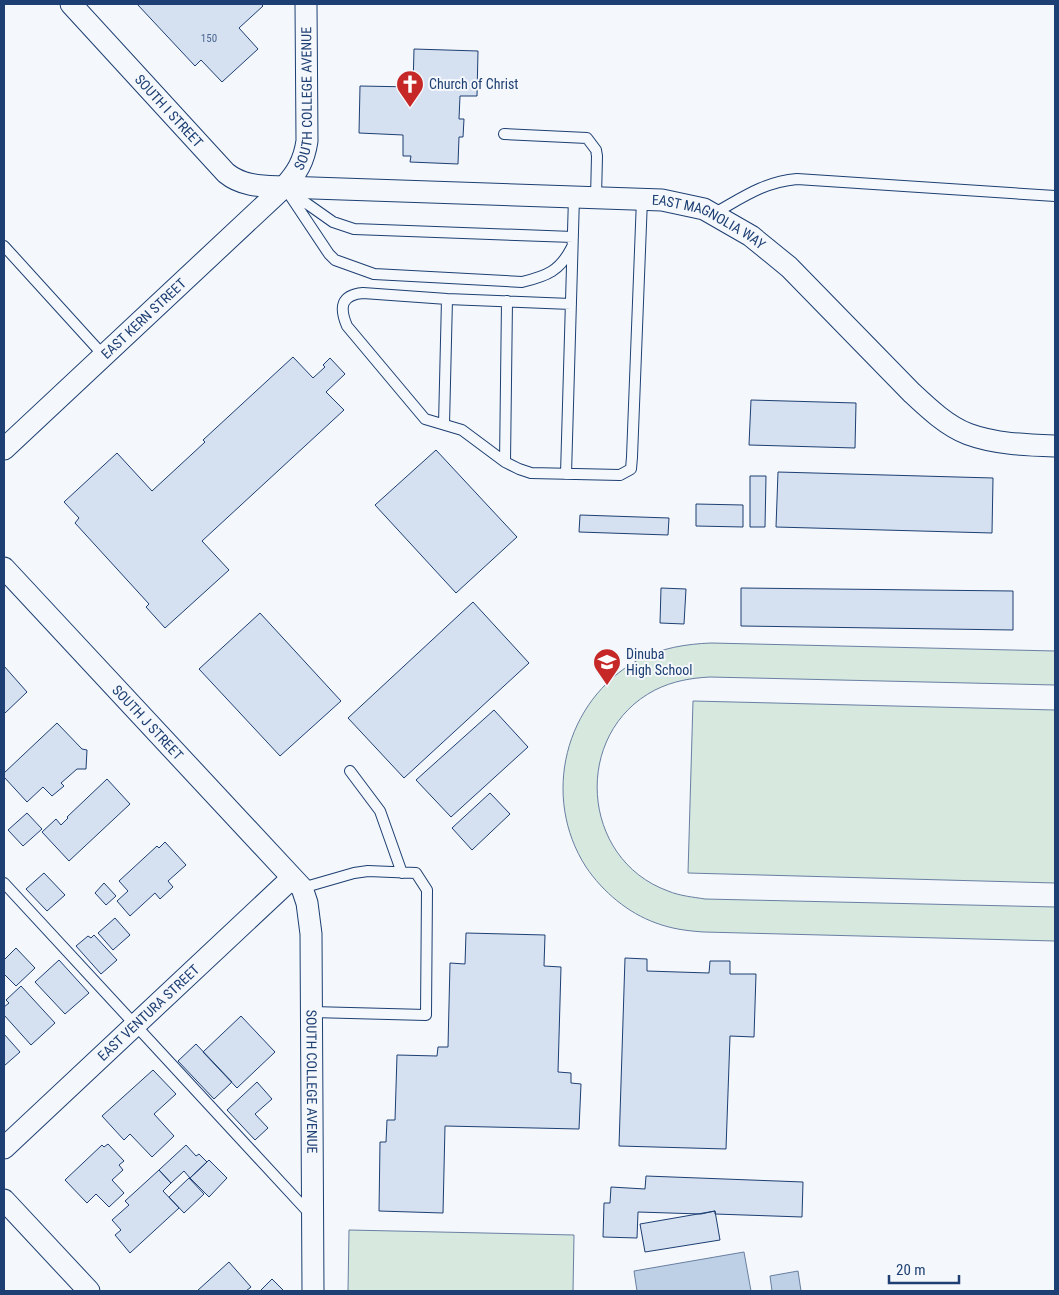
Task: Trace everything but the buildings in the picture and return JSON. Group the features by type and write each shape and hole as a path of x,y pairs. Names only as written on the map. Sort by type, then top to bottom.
{"street":[{"name":"SOUTH I STREET","path":"71,4 226,174 236,180 256,186 284,187"},
{"name":"SOUTH COLLEGE AVENUE","path":"284,187 301,166 307,141 306,4"},
{"name":"EAST MAGNOLIA WAY","path":"284,187 662,200 704,209 751,236 789,267 912,393 947,422 966,433 988,439 1055,446"},
{"name":"EAST KERN STREET","path":"4,449 284,187"},
{"name":"SOUTH J STREET","path":"4,568 297,883"},
{"name":"SOUTH COLLEGE AVENUE","path":"297,883 308,903 310,916 313,1291"},
{"name":"EAST VENTURA STREET","path":"4,1148 135,1025 297,883"},
{"path":"4,1200 89,1291"}],"lane":[{"path":"504,134 587,138 596,150 597,156 596,197"},
{"path":"713,214 767,184 781,180 797,179 1055,196"},
{"path":"284,187 333,222 354,229 573,242"},
{"path":"284,187 335,260 374,274 522,282 542,278 555,270 566,259 573,242"},
{"path":"566,474 574,197"},
{"path":"571,304 447,299 363,293 352,294 345,301 342,312 347,326 426,419 462,430 519,470 531,473 620,475 630,469 632,457 642,199"},
{"path":"4,246 104,356"},
{"path":"444,424 447,299"},
{"path":"505,462 507,301"},
{"path":"350,771 380,811 402,873"},
{"path":"297,883 354,873 416,873 427,890 426,1014 312,1012"},
{"path":"4,883 312,1217"}],"shaded area":[{"path":"711,643 1055,651 1055,685 710,677 682,680 655,690 628,710 610,735 599,764 597,795 603,825 617,852 639,875 673,893 705,899 1055,907 1055,941 698,932 656,923 636,914 617,901 600,885 586,867 572,840 565,811 563,782 567,753 577,725 592,700 613,678 638,660 674,647"},
{"path":"693,701 1055,710 1055,883 688,873"},
{"path":"349,1230 574,1235 573,1291 348,1291"}],"water":[{"path":"744,1252 751,1291 637,1291 634,1271"},
{"path":"798,1271 801,1291 772,1291 770,1276"}],"place":[{"name":"Church of Christ","path":"410,108"},
{"name":"Dinuba High School","path":"607,686"}]}
